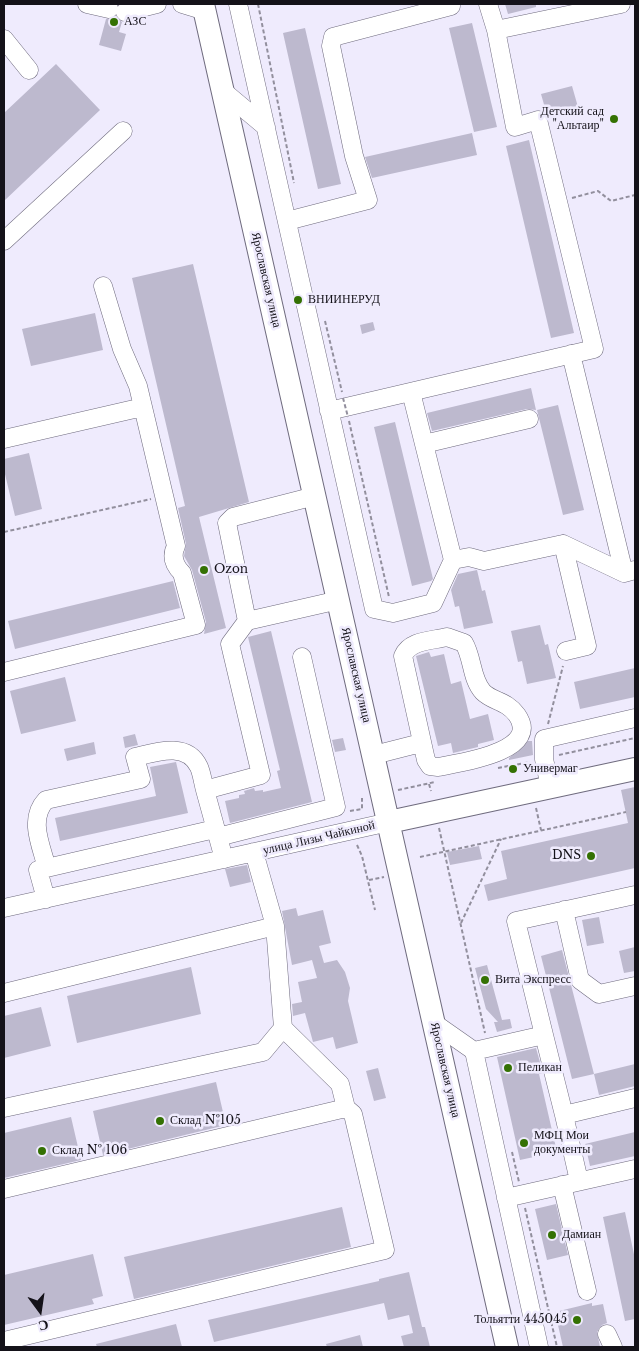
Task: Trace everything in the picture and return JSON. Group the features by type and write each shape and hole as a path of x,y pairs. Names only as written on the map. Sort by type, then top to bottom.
{"main road":[{"name":"Ярославская улица","path":"204,7 507,1347"},
{"name":"улица Лизы Чайкиной","path":"389,822 635,768"}],"street":[{"path":"87,4 117,11 157,4"},
{"path":"182,4 204,7"},
{"path":"238,4 374,609 393,613 433,603 453,560 412,392"},
{"path":"287,221 368,200 354,156 330,41 337,35 455,4"},
{"path":"329,411 594,349 538,120 515,126 496,30 488,4"},
{"path":"496,30 621,4"},
{"path":"4,39 29,70"},
{"path":"223,91 266,128"},
{"path":"4,241 123,131"},
{"path":"4,672 196,625 182,573 176,567 173,553 176,546 138,386 122,348 103,286"},
{"path":"571,354 630,572"},
{"path":"4,439 143,407"},
{"path":"424,444 530,419"},
{"path":"247,621 228,523 233,517 315,496"},
{"path":"453,560 469,557 484,561 563,544 630,572"},
{"path":"563,544 587,646 566,651"},
{"path":"205,790 261,775 230,644 247,621 339,600"},
{"path":"446,637 456,638 464,643 470,652 476,681 483,693 509,705 519,717 521,727 519,736 509,747 493,755 438,767 430,766 426,760 421,743 403,656 407,648 414,644 446,637"},
{"path":"46,899 38,870 336,807 302,657"},
{"path":"550,787 544,759 544,739 635,718"},
{"path":"374,755 421,743"},
{"path":"47,868 35,819 38,808 46,800 141,779 135,757 168,749 184,753 199,766 224,859"},
{"name":"улица Лизы Чайкиной","path":"4,908 389,822"},
{"path":"4,1341 385,1250 353,1114 346,1108 340,1084 283,1028 275,926 254,852"},
{"path":"587,1291 571,1183 564,1115 516,921 635,895"},
{"path":"564,910 580,980 599,994 635,986"},
{"path":"4,993 275,926"},
{"path":"434,1023 474,1051 539,1347"},
{"path":"4,1108 263,1052 283,1028"},
{"path":"474,1051 544,1035"},
{"path":"564,1115 635,1098"},
{"path":"4,1189 346,1108"},
{"path":"506,1198 635,1169"}],"path":[{"path":"258,4 295,188"},
{"path":"567,200 598,191 610,201 635,195"},
{"path":"323,312 393,613"},
{"path":"4,532 165,496"},
{"path":"544,739 566,651"},
{"path":"496,769 635,738"},
{"path":"525,763 527,772"},
{"path":"396,790 439,781"},
{"path":"429,783 431,791"},
{"path":"348,812 362,809 362,798"},
{"path":"536,808 541,830"},
{"path":"420,856 626,812"},
{"path":"351,830 362,856 375,910"},
{"path":"460,924 501,839"},
{"path":"368,880 386,877"}],"building":[{"path":"505,4 536,4 536,7 508,14"},
{"name":"АЗС","path":"116,17 122,22 119,32 126,34 121,51 99,45 106,19"},
{"path":"472,23 497,127 474,132 449,28"},
{"path":"305,28 341,184 318,189 283,33"},
{"path":"56,64 100,110 4,201 4,113"},
{"path":"572,86 578,107 547,115 541,94"},
{"path":"472,133 477,155 372,178 365,157"},
{"path":"529,140 574,333 551,338 506,146"},
{"path":"193,264 249,502 199,517 226,628 204,634 206,622 192,570 184,556 186,544 178,508 185,506 132,278"},
{"path":"95,313 103,350 31,366 22,329"},
{"path":"373,322 375,330 362,334 360,325"},
{"path":"531,388 536,410 527,409 432,431 427,413"},
{"path":"558,405 584,510 563,515 537,410"},
{"path":"395,422 433,579 412,586 374,427"},
{"path":"29,453 42,509 15,516 4,470 4,459"},
{"path":"477,570 482,591 485,590 493,623 464,629 459,606 455,607 451,590 458,574"},
{"path":"173,581 180,608 15,649 8,621"},
{"path":"540,625 545,645 548,644 556,678 527,684 522,661 518,662 511,631"},
{"path":"271,631 312,802 230,823 225,801 239,798 239,795 245,794 244,791 254,788 255,791 263,790 263,792 281,788 277,771 280,770 248,637"},
{"path":"429,652 431,657 444,654 451,684 461,681 470,719 488,714 494,740 478,744 478,747 453,753 451,743 438,746 416,656"},
{"path":"635,668 635,697 580,709 574,682"},
{"path":"65,677 76,721 21,734 10,691"},
{"path":"135,734 138,745 125,748 123,737"},
{"path":"343,738 346,750 335,752 332,740"},
{"path":"528,741 532,741 533,755 509,760 509,758"},
{"path":"94,742 96,754 67,761 64,749"},
{"path":"176,762 188,813 60,841 55,818 156,796 150,767"},
{"path":"635,787 635,868 488,901 484,885 507,879 501,851 628,823 621,790"},
{"path":"479,846 482,859 450,865 447,852"},
{"path":"247,865 251,882 230,887 225,869"},
{"path":"296,908 298,916 323,910 331,943 319,946 324,963 337,960 345,972 350,988 348,1001 358,1043 336,1049 333,1037 313,1042 305,1013 293,1016 292,1004 302,1002 298,982 317,978 312,960 292,965 282,911"},
{"path":"599,917 604,943 587,946 582,920"},
{"path":"635,947 635,971 624,973 619,951"},
{"path":"562,950 594,1074 572,1079 541,956"},
{"path":"487,965 502,1020 510,1019 512,1028 497,1032 494,1022 498,1022 486,1009 475,968"},
{"path":"191,967 201,1014 77,1043 67,996"},
{"path":"41,1007 51,1046 4,1058 4,1016"},
{"path":"536,1048 543,1073 539,1074 557,1152 520,1160 497,1057"},
{"path":"635,1064 635,1086 599,1095 594,1074"},
{"path":"378,1068 386,1098 374,1101 366,1071"},
{"name":"Склад №105","path":"216,1082 226,1125 103,1155 93,1111"},
{"name":"Склад № 106","path":"71,1117 81,1160 4,1178 4,1133"},
{"path":"635,1132 635,1156 590,1166 585,1144"},
{"path":"556,1204 568,1255 547,1260 535,1209"},
{"path":"342,1207 351,1247 134,1299 124,1257"},
{"path":"625,1212 635,1259 635,1319 625,1321 603,1217"},
{"path":"93,1254 103,1296 92,1299 94,1304 4,1325 4,1275"},
{"path":"409,1272 422,1327 425,1327 430,1347 404,1347 401,1336 413,1333 409,1315 388,1320 384,1303 214,1342 208,1320 379,1281 379,1279"},
{"path":"592,1303 592,1306 603,1304 607,1323 602,1325 597,1332 600,1347 563,1347 555,1312"},
{"path":"176,1324 182,1347 97,1347 96,1344"},
{"path":"360,1335 363,1347 327,1347 326,1344"}],"place":[{"name":"АЗС","path":"114,22"},
{"name":"Детский сад \"Альтаир\"","path":"614,119"},
{"name":"ВНИИНЕРУД","path":"298,300"},
{"name":"Ozon","path":"204,570"},
{"name":"Универмаг","path":"513,769"},
{"name":"DNS","path":"591,856"},
{"name":"Вита Экспресс","path":"485,980"},
{"name":"Пеликан","path":"508,1068"},
{"name":"Склад №105","path":"160,1121"},
{"name":"МФЦ Мои документы","path":"524,1143"},
{"name":"Склад № 106","path":"42,1151"},
{"name":"Дамиан","path":"552,1235"},
{"name":"Тольятти 445045","path":"577,1320"}]}
